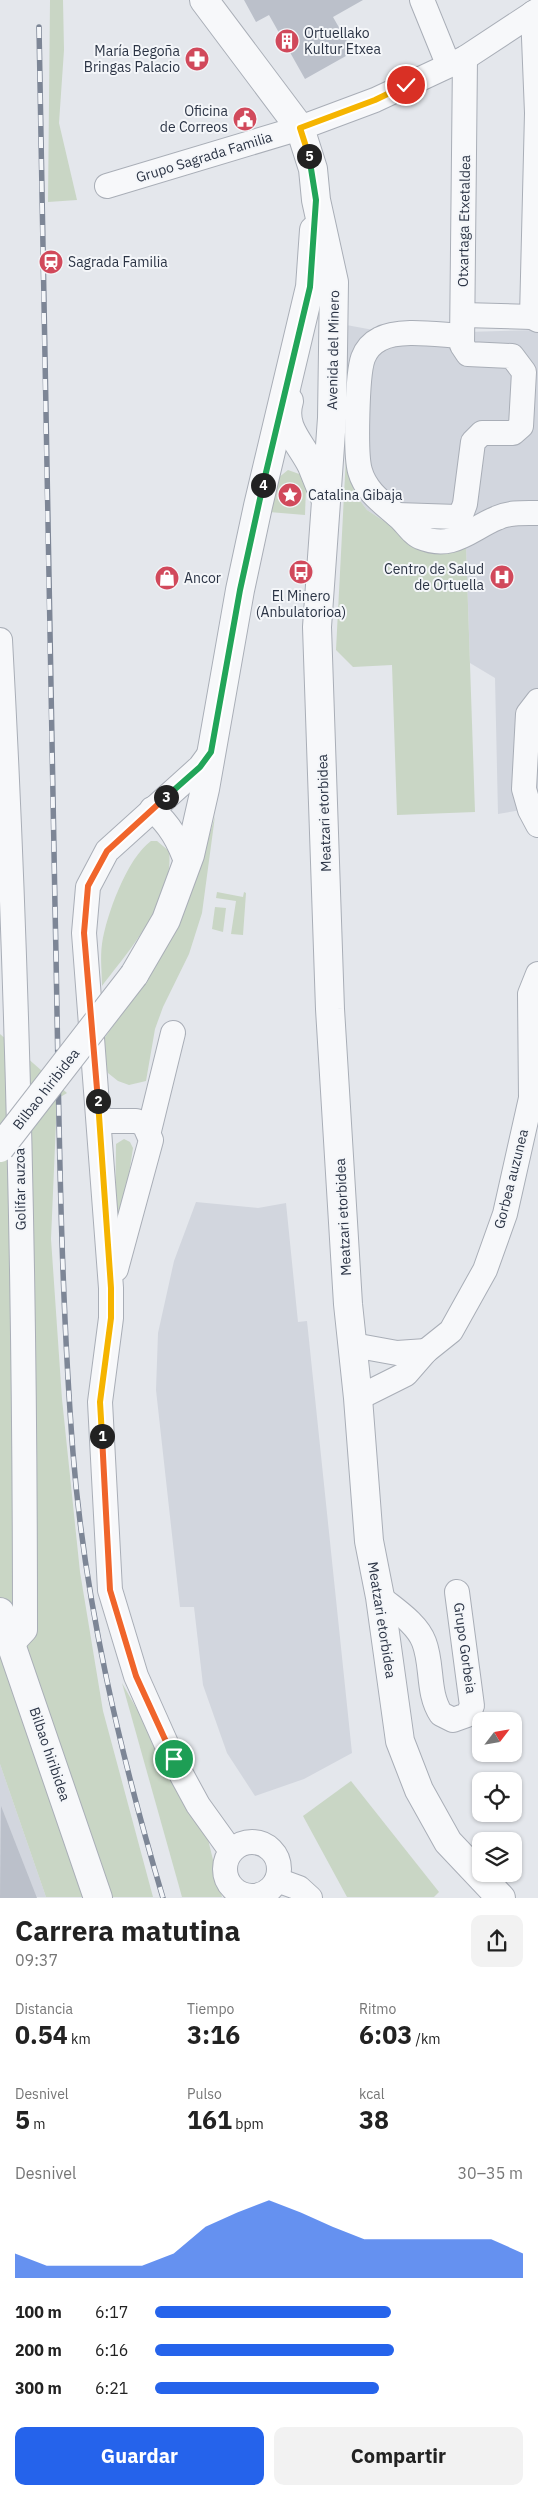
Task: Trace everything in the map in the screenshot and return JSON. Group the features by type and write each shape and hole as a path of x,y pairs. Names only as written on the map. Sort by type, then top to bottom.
{"street":[{"path":"204,0 300,128 312,169 316,200"},
{"path":"422,0 457,61"},
{"path":"536,11 535,318 395,334 380,338 369,347 362,360 345,416 356,446 360,472 375,496 419,537 444,542 465,537 499,517 519,513 538,513"},
{"name":"Grupo Sagrada Familia","path":"107,186 300,128 375,100 457,61 536,11"},
{"name":"Otxartaga Etxetaldea","path":"457,61 462,326"},
{"name":"Bilbao hiribidea","path":"0,1148 134,975 166,920 187,864 205,789 240,590 268,465 286,411 311,320 310,287 316,200"},
{"name":"Avenida del Minero","path":"316,200 334,282 345,416 326,502"},
{"path":"397,515 457,517 462,512 465,504 473,442 482,433 513,433 521,426 524,372 512,356 468,354 462,345 462,326"},
{"path":"282,420 319,424 345,416"},
{"path":"282,420 312,465 326,502"},
{"path":"268,465 282,460 296,459 312,465"},
{"name":"Meatzari etorbidea","path":"326,502 317,627 330,1009 348,1304 358,1398 369,1541 380,1597 400,1741 419,1790 448,1842 501,1898"},
{"name":"Golifar auzoa","path":"0,640 10,818 17,1065 25,1496 25,1630 12,1644"},
{"path":"533,708 524,789 530,810 538,825"},
{"path":"211,752 200,767 107,851 88,886 84,933 111,1288 111,1318 100,1402 110,1590 136,1676 174,1759 198,1805 231,1851"},
{"path":"152,809 166,822 180,841 187,864"},
{"name":"Gorbea auzunea","path":"358,1398 406,1374 426,1351 451,1331 485,1270 505,1214 531,1098 530,994 538,974"},
{"path":"149,1131 173,1034"},
{"path":"99,1121 136,1121 144,1124 149,1131 151,1140 111,1288"},
{"path":"353,1345 397,1352 426,1351"},
{"name":"Grupo Gorbeia","path":"380,1597 416,1629 424,1642 436,1704 440,1714 453,1720 467,1715 472,1706 457,1592"},
{"name":"Bilbao hiribidea","path":"0,1612 98,1898"},
{"path":"246,1842 263,1844 270,1849 279,1863 277,1880 268,1892 261,1895 243,1896 235,1891 229,1885 224,1868 231,1851 246,1842"},
{"path":"277,1880 299,1888 310,1898"}],"shaded area":[{"name":"Centro de Salud de Ortuella","path":"341,324 395,334 538,330 538,807 498,814 495,678 470,663 466,546 405,535 367,510 355,494 349,472"},
{"path":"196,1202 258,1208 286,1203 298,1322 307,1321 352,1753 304,1779 255,1796 227,1753 203,1685 194,1607 180,1607 156,1390 158,1333 174,1261"},
{"path":"0,1764 46,1897 0,1897"}],"green space":[{"path":"50,0 63,0 64,50 59,123 77,200 48,202"},
{"path":"347,437 349,472 355,494 367,510 405,535 466,546 475,812 397,815 392,665 353,667 336,650"},
{"path":"288,470 302,475 306,487 305,515 269,512 278,478"},
{"path":"215,816 202,913 189,954 163,1007 155,1029 146,1081 129,1085 118,1081 108,1073 104,1062 103,1040 142,986 177,925 200,868"},
{"path":"151,841 157,841 169,851 169,869 165,887 148,923 102,986 102,944 108,918 126,874 142,849"},
{"path":"217,892 243,897 244,892 246,893 243,935 231,934 236,901 216,898"},
{"path":"215,907 226,908 223,932 212,929"},
{"path":"0,1034 67,1093 57,1099 51,1239 62,1399 80,1572 103,1711 153,1897 46,1897 0,1764"},
{"path":"124,1139 130,1142 133,1148 121,1227 115,1221 116,1144"},
{"path":"122,1683 206,1831 222,1897 182,1897"},
{"path":"351,1781 439,1892 434,1897 347,1897 303,1816"}],"building":[{"name":"Ortuellako Kultur Etxea","path":"244,0 363,0 333,17 353,52 305,79 269,15 256,22"},
{"path":"1,1806 37,1898 0,1898"}],"railway":[{"path":"39,27 59,1111 68,1385 79,1510 95,1622 132,1789 163,1898"}],"place":[{"name":"Ortuellako Kultur Etxea","path":"287,41"},
{"name":"María Begoña Bringas Palacio","path":"197,59"},
{"name":"Oficina de Correos","path":"245,119"},
{"name":"Sagrada Familia","path":"51,262"},
{"name":"Catalina Gibaja","path":"290,495"},
{"name":"El Minero (Anbulatorioa)","path":"301,572"},
{"name":"Centro de Salud de Ortuella","path":"502,577"},
{"name":"Ancor","path":"167,578"}],"route":[{"path":"174,1759 136,1676 110,1590 100,1402 111,1318 111,1288 84,933 88,886 107,851 200,767 211,752 240,590 277,420 295,357 310,287 316,200 312,169 306,142 300,128 375,100 406,85"}]}
